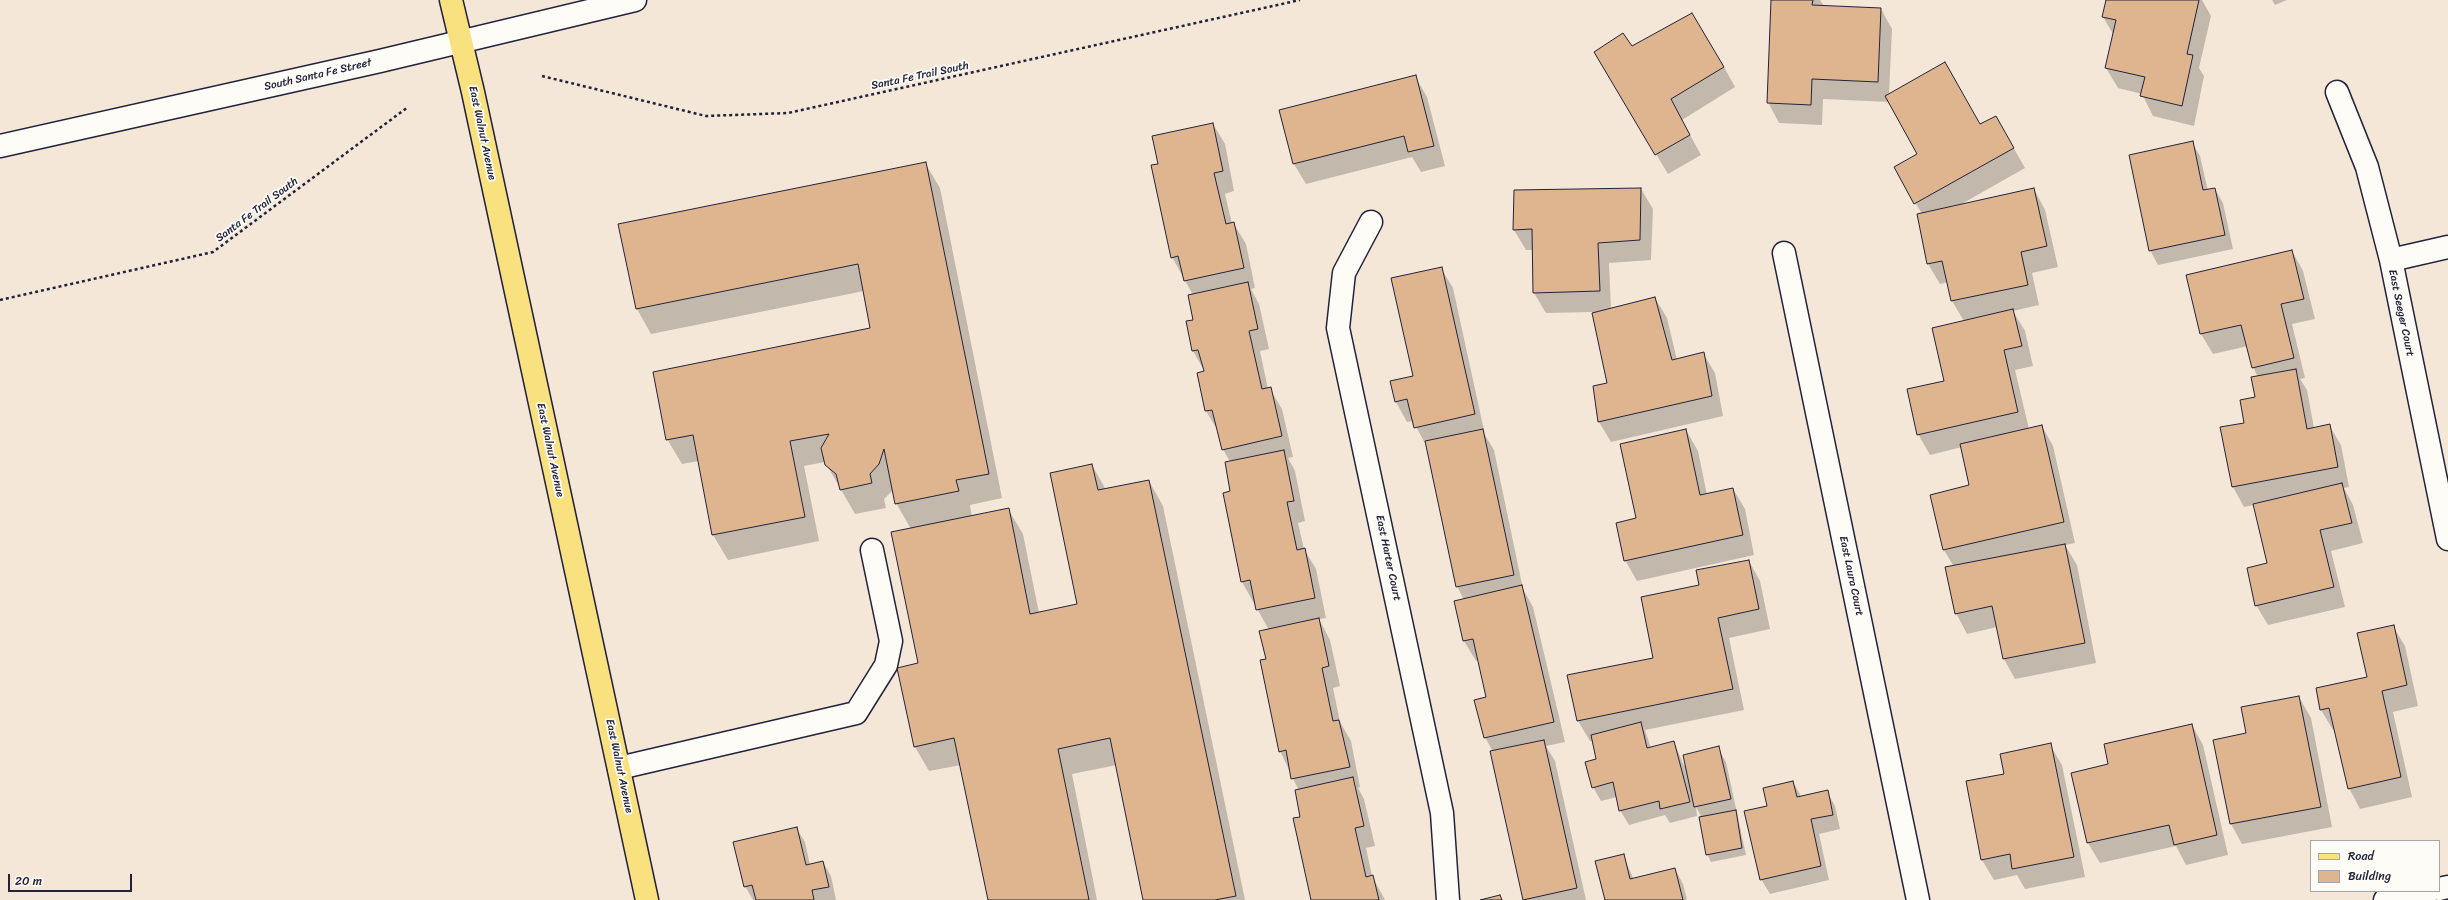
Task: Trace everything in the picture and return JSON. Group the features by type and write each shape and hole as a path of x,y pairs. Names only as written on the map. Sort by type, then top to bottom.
{"main road":[{"name":"East Walnut Avenue","path":"451,0 647,900"}],"street":[{"name":"South Santa Fe Street","path":"0,146 635,0"},
{"name":"East Seeger Court","path":"2336,92 2367,167 2390,260 2448,539"},
{"name":"East Harter Court","path":"1371,222 1344,273 1338,328 1442,813 1448,900"},
{"path":"2390,260 2448,247"},
{"name":"East Laura Court","path":"1784,253 1918,900"},
{"path":"619,768 856,713 886,665 891,641 872,550"},
{"path":"2385,900 2424,892"}],"path":[{"name":"Santa Fe Trail South","path":"542,76 706,116 788,113 1300,0"},
{"name":"Santa Fe Trail South","path":"0,300 213,252 408,107"}],"building":[{"path":"1771,0 1813,0 1812,5 1881,8 1878,82 1812,79 1811,105 1767,103"},
{"path":"2106,0 2199,0 2187,54 2193,55 2182,106 2140,96 2145,77 2105,68 2116,20 2102,17"},
{"path":"1692,13 1724,67 1671,99 1690,135 1655,155 1594,52 1623,33 1632,46"},
{"path":"1945,62 1980,124 1996,116 2014,148 1914,204 1894,167 1917,154 1885,96"},
{"path":"1416,75 1434,146 1408,152 1404,136 1293,164 1279,110"},
{"path":"1213,123 1223,171 1214,173 1226,224 1234,222 1244,268 1184,281 1178,256 1171,258 1151,165 1158,164 1152,136"},
{"path":"2193,141 2203,190 2215,188 2225,235 2149,251 2129,155"},
{"path":"926,162 989,474 956,480 959,491 895,504 884,449 879,464 870,474 872,483 840,490 836,474 825,465 821,448 829,434 790,441 805,517 712,535 693,435 666,440 653,372 870,328 858,264 636,309 618,224"},
{"path":"1641,188 1640,240 1598,243 1600,291 1533,293 1532,229 1513,230 1514,190"},
{"path":"2034,188 2047,246 2021,252 2028,285 1951,301 1942,261 1927,264 1917,214"},
{"path":"2292,250 2304,299 2281,304 2294,358 2252,368 2241,325 2200,334 2186,275"},
{"path":"1442,267 1475,414 1414,428 1407,399 1395,402 1390,381 1413,376 1391,278"},
{"path":"1248,282 1258,329 1249,331 1262,389 1271,387 1282,436 1222,450 1212,410 1205,411 1197,373 1204,371 1198,350 1192,351 1186,321 1193,320 1188,295"},
{"path":"1655,297 1672,360 1704,352 1712,396 1598,422 1593,386 1607,383 1592,313"},
{"path":"2013,309 2022,346 2004,350 2018,412 1917,435 1907,389 1944,381 1932,328"},
{"path":"2296,369 2307,429 2330,424 2338,467 2232,487 2220,427 2244,423 2240,400 2255,397 2251,377"},
{"path":"2042,425 2064,522 1943,550 1930,495 1969,485 1960,444"},
{"path":"1483,429 1514,575 1456,587 1425,441"},
{"path":"1686,429 1700,495 1733,488 1743,535 1624,561 1616,523 1636,518 1620,444"},
{"path":"1284,450 1294,501 1287,502 1297,550 1305,548 1315,598 1256,610 1250,580 1241,582 1223,493 1230,491 1225,462"},
{"path":"1092,464 1098,490 1149,480 1236,896 1215,900 1143,900 1110,738 1058,749 1089,900 988,900 954,738 914,747 897,668 918,663 891,532 1009,508 1030,614 1077,604 1050,473"},
{"path":"2342,483 2352,523 2320,530 2334,587 2255,606 2247,568 2267,563 2253,504"},
{"path":"2065,544 2085,643 2003,659 1992,606 1955,614 1945,567"},
{"path":"1749,560 1759,609 1718,618 1733,689 1577,721 1567,675 1653,658 1641,597 1699,585 1696,570"},
{"path":"1522,585 1554,722 1484,738 1474,700 1486,697 1473,639 1463,641 1454,601"},
{"path":"1319,618 1329,666 1322,668 1333,721 1339,720 1350,767 1291,779 1286,750 1279,752 1260,660 1266,659 1259,631"},
{"path":"2394,625 2407,685 2382,691 2401,777 2348,789 2329,708 2320,710 2316,688 2367,677 2357,633"},
{"path":"2299,696 2321,807 2230,824 2213,740 2246,733 2241,707"},
{"path":"1641,722 1647,748 1674,741 1690,802 1660,809 1659,801 1619,811 1613,782 1592,788 1585,762 1596,759 1591,735"},
{"path":"2192,724 2217,835 2174,845 2169,825 2087,843 2071,773 2108,764 2104,744"},
{"path":"1544,740 1577,888 1523,900 1490,751"},
{"path":"2051,743 2074,857 2012,869 2010,854 1981,860 1966,781 2004,774 2000,754"},
{"path":"1719,746 1731,799 1694,807 1683,755"},
{"path":"1353,777 1364,826 1355,828 1366,877 1373,875 1379,900 1311,900 1293,818 1300,817 1295,790"},
{"path":"1793,781 1797,797 1828,790 1833,815 1811,819 1821,866 1760,880 1744,811 1767,806 1763,788"},
{"path":"1736,810 1742,848 1706,855 1699,817"},
{"path":"797,827 806,865 823,861 829,887 812,890 814,900 756,900 752,885 744,887 733,842"},
{"path":"1624,854 1630,879 1675,868 1683,900 1605,900 1595,861"},
{"path":"1500,895 1502,900 1480,900"}]}
